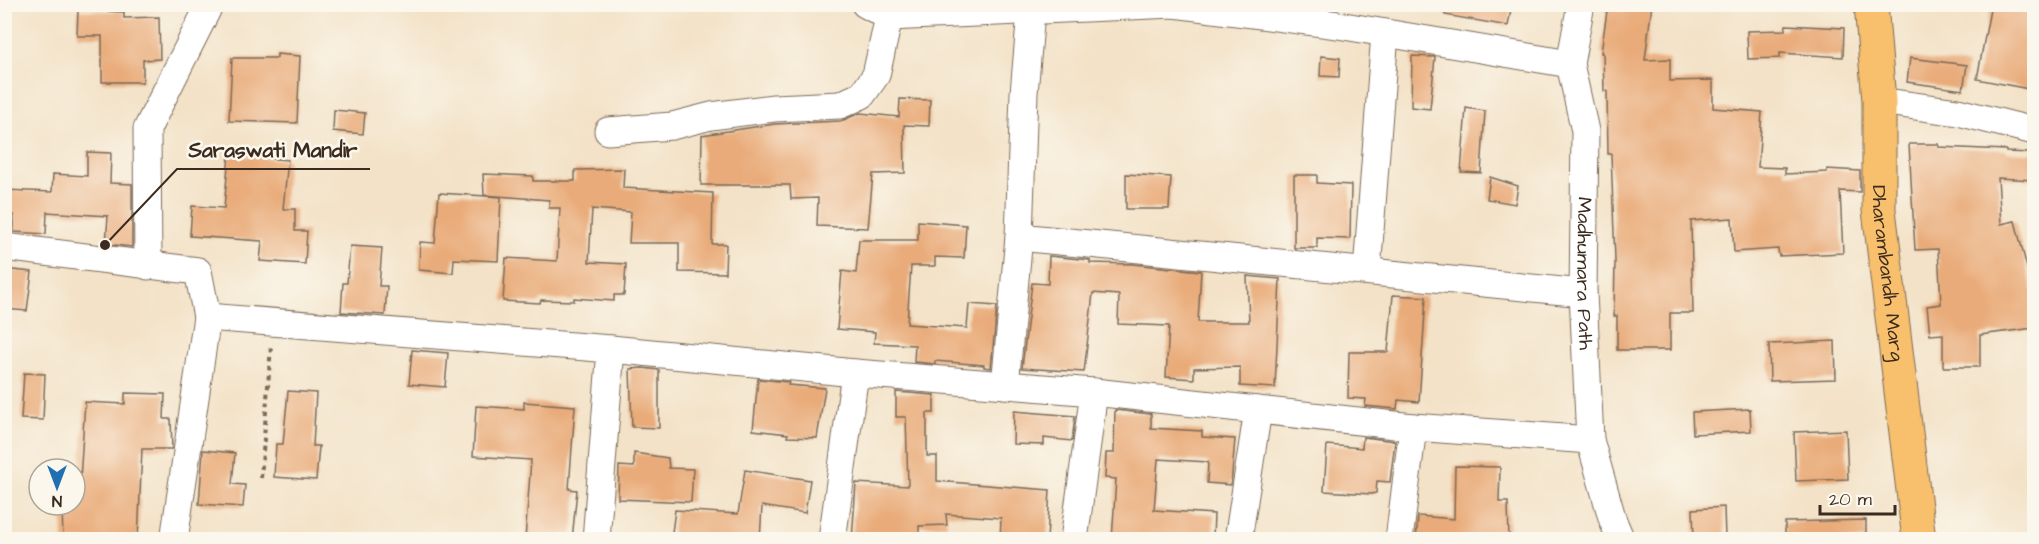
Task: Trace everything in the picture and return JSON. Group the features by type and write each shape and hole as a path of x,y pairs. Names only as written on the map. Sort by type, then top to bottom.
{"main road":[{"name":"Dharambandh Marg","path":"1871,4 1879,101 1879,210 1919,540"}],"street":[{"path":"148,266 147,129 210,4"},
{"path":"608,131 672,126 711,116 774,108 840,105 862,95 876,75 877,11 1031,12 1174,4 1337,15 1385,33 1570,64"},
{"name":"Madhumara Path","path":"1581,4 1570,64 1585,131 1584,293 1590,440 1612,521 1622,540"},
{"path":"1005,385 1020,237 1024,93 1031,12"},
{"path":"1366,272 1385,33"},
{"path":"1879,101 1958,112 2034,131"},
{"path":"1020,237 1584,293"},
{"path":"4,247 198,271 207,317 174,540"},
{"path":"207,317 611,349 855,373 1094,392 1413,427 1590,440"},
{"path":"596,540 611,349"},
{"path":"832,540 855,373"},
{"path":"1074,540 1094,392"},
{"path":"1238,540 1258,410"},
{"path":"1399,540 1413,427"}],"path":[{"path":"261,478 273,322"}],"building":[{"path":"1446,4 1512,4 1508,26 1445,15"},
{"path":"1608,4 1652,4 1645,60 1670,59 1670,81 1713,80 1713,108 1762,112 1758,167 1785,168 1785,174 1827,172 1827,169 1860,171 1860,192 1840,191 1843,253 1779,256 1778,249 1734,252 1732,218 1691,221 1693,313 1670,313 1670,350 1617,350 1617,316 1614,316 1615,260 1611,154 1608,154 1607,91 1604,91 1603,53 1601,53"},
{"path":"1991,4 2034,4 2034,90 1977,79"},
{"path":"78,10 124,12 124,18 159,17 160,59 143,60 143,82 102,82 102,36 77,36"},
{"path":"1786,25 1844,28 1843,57 1780,53 1780,58 1748,59 1747,31 1785,30"},
{"path":"277,54 300,56 297,123 229,121 232,58 277,58"},
{"path":"1321,56 1340,58 1339,77 1320,76"},
{"path":"1412,56 1435,57 1430,109 1411,107"},
{"path":"1910,58 1967,65 1963,90 1907,82"},
{"path":"900,99 930,100 929,126 904,125 905,173 873,174 868,228 817,226 818,198 791,199 790,185 701,185 702,135 775,124 841,121 860,113 899,117"},
{"path":"1466,108 1485,111 1481,173 1461,172"},
{"path":"334,110 365,113 363,134 333,131"},
{"path":"1909,144 1938,144 1939,147 2034,153 2034,180 1998,178 2001,224 2015,221 2034,295 2034,328 1980,335 1980,367 1943,367 1943,334 1930,335 1927,306 1941,304 1938,249 1915,250"},
{"path":"87,152 111,153 110,183 132,184 132,247 106,244 108,216 47,212 46,234 14,232 14,215 4,215 4,190 52,192 53,174 87,176"},
{"path":"229,155 288,160 283,209 295,209 295,231 307,231 305,264 260,261 262,241 190,236 192,206 224,208"},
{"path":"624,169 623,188 713,193 712,244 726,244 725,273 679,272 679,243 629,243 631,212 592,209 589,262 626,264 624,295 614,295 614,301 574,298 574,301 541,300 540,303 503,301 506,258 557,261 560,208 549,208 549,200 484,195 483,174 533,176 533,181 575,181 575,170"},
{"path":"1126,174 1171,177 1169,209 1126,209"},
{"path":"1294,175 1317,175 1317,183 1351,185 1350,239 1317,238 1317,248 1294,248"},
{"path":"1490,177 1518,186 1515,204 1487,199"},
{"path":"439,193 501,197 498,261 454,259 453,273 419,270 420,242 435,243"},
{"path":"918,221 966,225 964,258 935,257 935,266 911,266 907,324 967,328 969,304 997,306 991,368 984,367 984,365 935,361 935,364 914,362 915,345 874,343 875,332 837,329 842,271 856,273 859,240 918,240"},
{"path":"350,246 382,248 379,286 387,286 385,315 341,312 343,283 347,283"},
{"path":"1049,256 1090,260 1090,263 1132,264 1201,271 1198,322 1249,322 1247,276 1280,279 1275,388 1240,386 1240,367 1194,368 1194,379 1166,377 1169,326 1118,324 1119,295 1093,293 1084,372 1022,368 1032,283 1048,284"},
{"path":"4,269 32,272 27,311 4,309"},
{"path":"1393,295 1426,297 1419,402 1398,400 1397,409 1365,406 1366,399 1348,398 1349,352 1388,352"},
{"path":"1835,341 1836,379 1770,381 1769,344"},
{"path":"412,350 448,353 445,387 409,384"},
{"path":"630,369 659,370 659,428 632,427"},
{"path":"24,373 45,374 43,420 21,419"},
{"path":"758,379 789,382 788,385 825,388 817,438 787,437 788,434 753,430"},
{"path":"288,391 316,393 313,446 319,446 316,480 274,477 276,444 283,444"},
{"path":"896,392 934,395 934,413 927,413 927,456 937,456 937,481 1050,490 1047,540 1000,540 1001,518 946,514 947,525 919,526 919,537 914,537 914,540 852,540 856,483 908,486 906,417 896,417"},
{"path":"125,393 165,394 164,419 171,419 172,449 142,449 138,540 63,540 62,517 87,517 87,457 81,457 85,402 125,404"},
{"path":"524,402 575,406 569,489 577,490 572,540 525,540 531,460 473,456 476,406 524,409"},
{"path":"1750,409 1751,431 1693,434 1692,412"},
{"path":"1115,410 1151,414 1151,428 1202,431 1202,437 1235,439 1231,485 1207,483 1208,462 1158,459 1154,510 1214,514 1213,538 1112,540 1116,479 1105,478 1106,453 1114,453"},
{"path":"1014,411 1075,416 1072,441 1044,438 1044,445 1013,444"},
{"path":"1846,430 1848,479 1796,481 1794,432"},
{"path":"1363,437 1395,441 1390,482 1377,481 1376,493 1371,494 1324,491 1327,445 1362,448"},
{"path":"203,450 235,453 232,484 245,485 243,507 199,504"},
{"path":"634,453 668,458 669,468 693,469 691,502 618,499 619,466 634,467"},
{"path":"1455,466 1500,467 1499,502 1508,502 1509,540 1416,540 1418,516 1454,519"},
{"path":"745,470 810,480 805,513 762,506 760,540 671,540 675,510 738,514"},
{"path":"1724,507 1725,538 1694,539 1693,509"},
{"path":"1866,520 1866,540 1785,540 1785,522"}],"place":[{"name":"Saraswati Mandir","path":"105,245"}]}
